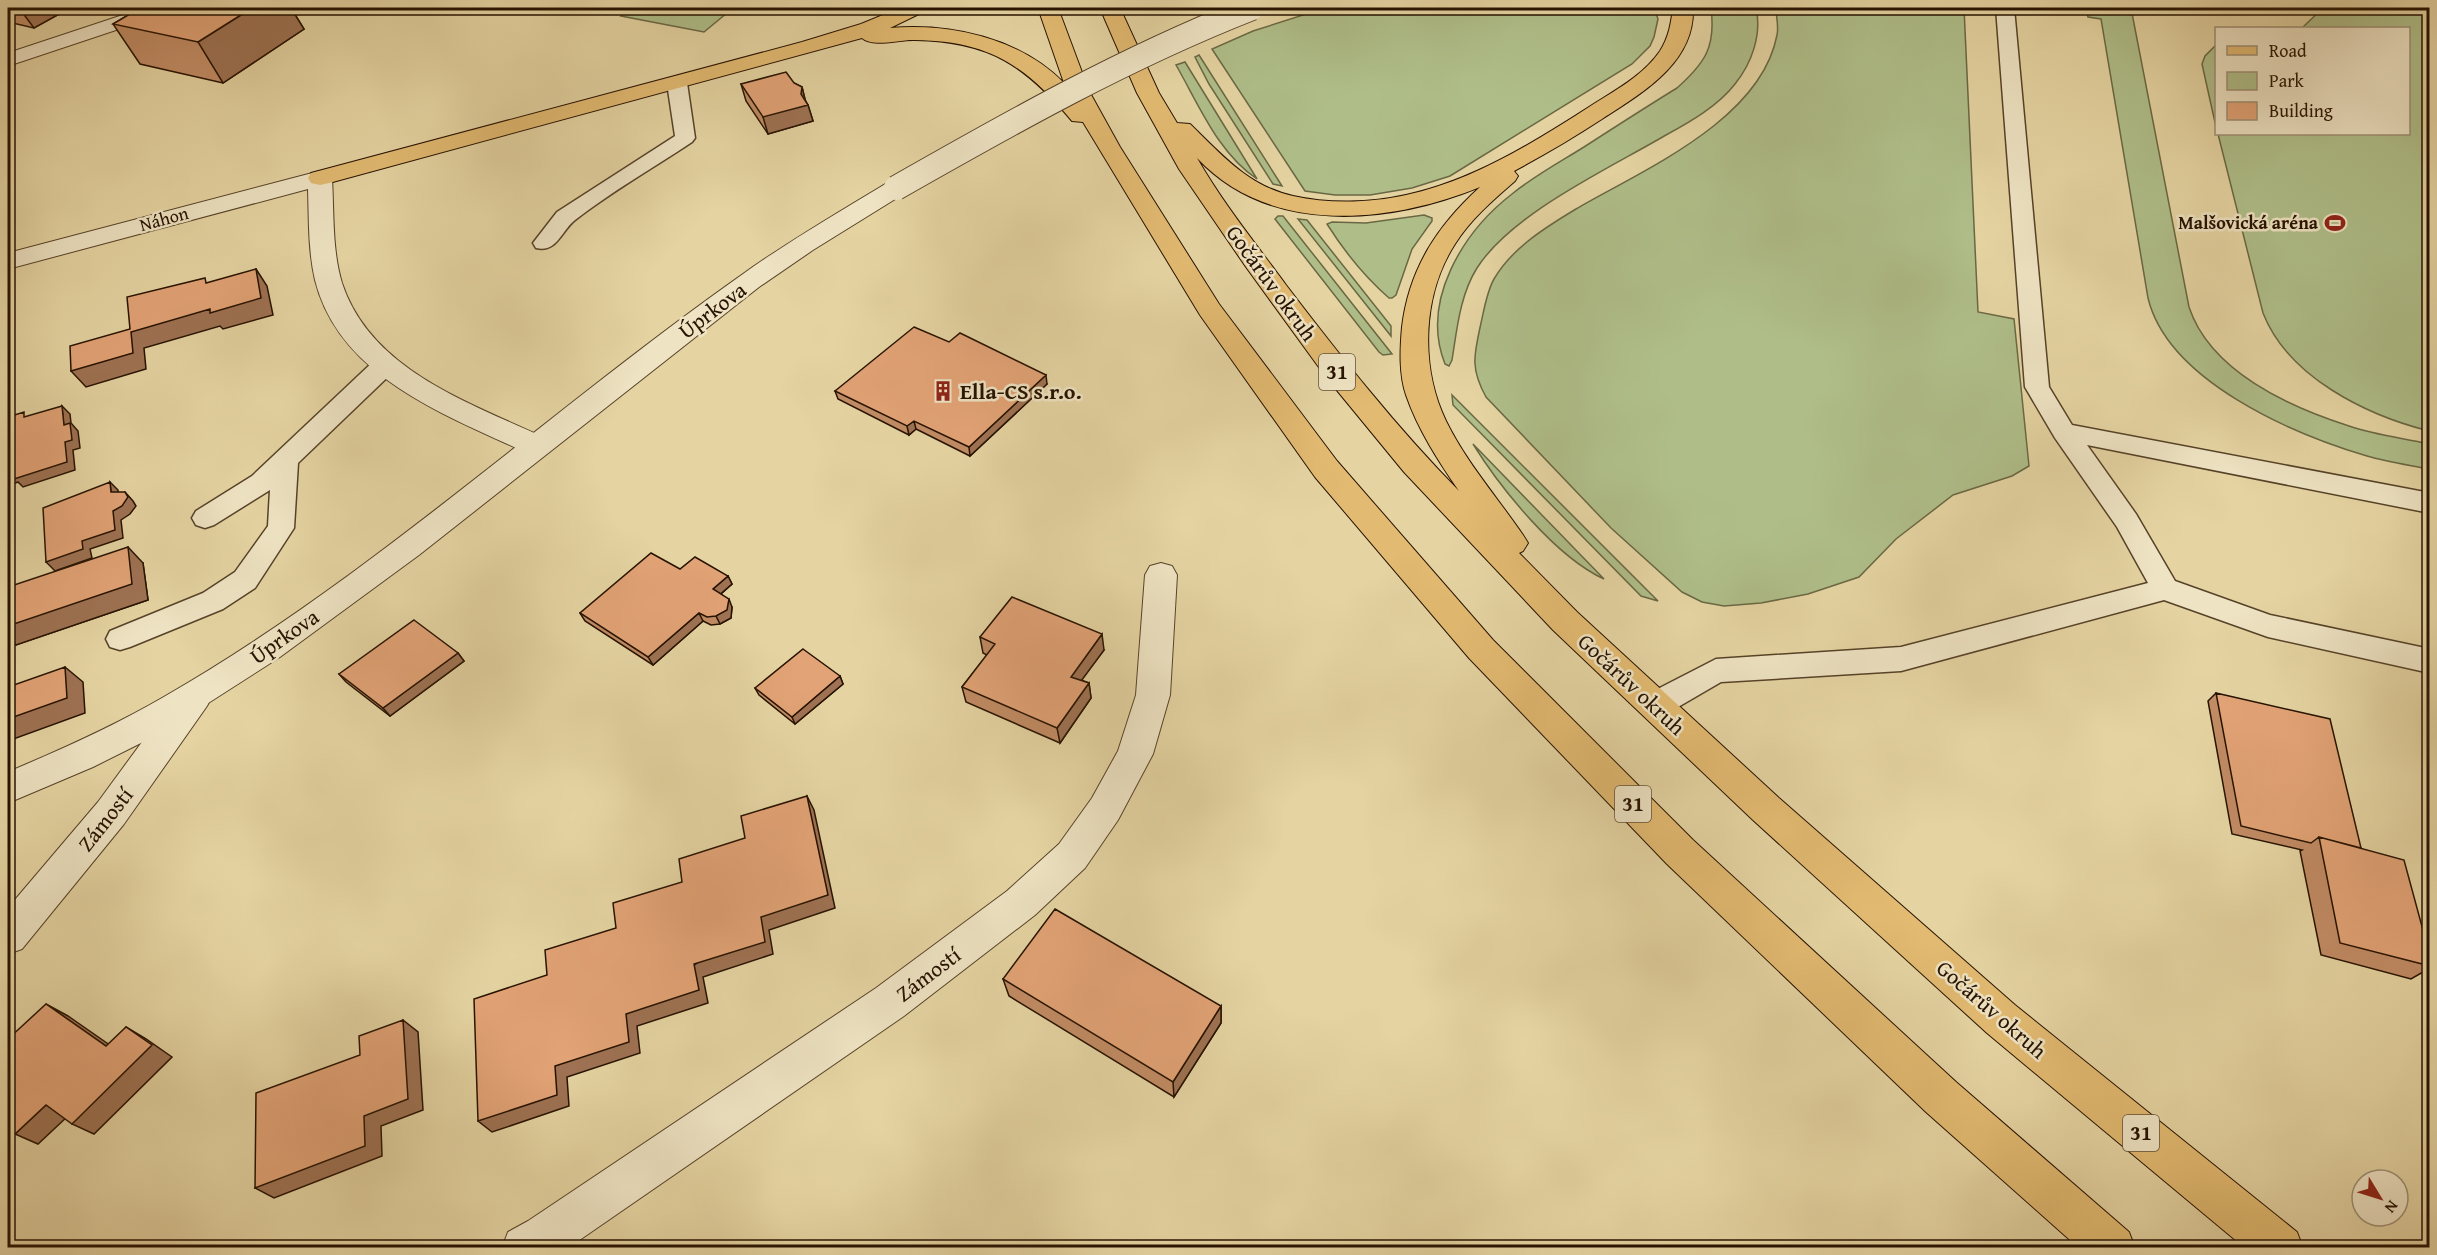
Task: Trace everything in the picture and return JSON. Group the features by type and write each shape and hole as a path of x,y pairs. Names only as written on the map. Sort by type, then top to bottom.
{"main road":[{"path":"320,178 810,47 869,29 916,8"},
{"name":"31","path":"1048,8 1078,91 1108,147 1209,309 1326,469 1481,649 1680,852 1941,1097 2113,1248"},
{"name":"Gočárův okruh","path":"1110,8 1148,93 1191,169 1255,261 1336,370 1415,464 1565,621 1766,809 2001,1019 2281,1248"},
{"path":"1148,93 1236,182 1258,194 1304,207 1362,210 1420,200 1451,191 1486,175 1561,134 1636,86 1659,67 1678,41 1681,12"},
{"path":"810,47 853,38 907,33 946,36 979,42 1002,51 1039,72 1108,147"},
{"path":"1561,134 1488,192 1460,219 1437,250 1422,286 1416,324 1414,372 1423,402 1437,433 1565,621"}],"street":[{"path":"94,30 134,8"},
{"path":"8,60 163,8"},
{"name":"Úprkova","path":"8,788 67,763 134,730 195,696 296,629 751,280 896,188 1045,102 1092,78 1187,33 1252,8"},
{"path":"320,178 325,260 335,302 354,334 385,365 412,383 537,446"},
{"name":"Náhon","path":"8,261 320,178"},
{"name":"Zámostí","path":"524,1248 544,1237 890,1002 1021,903 1072,856 1105,809 1135,754 1153,695 1161,575"},
{"name":"Zámostí","path":"8,936 111,813 195,696"}],"lane":[{"path":"2005,8 2037,387 2064,432 2127,521 2164,589"},
{"path":"544,243 565,218 685,138 677,83"},
{"path":"205,518 261,483 385,365"},
{"path":"2064,432 2430,503"},
{"path":"120,639 213,601 245,580 281,528 285,461"},
{"path":"1654,705 1716,671 1901,659 2164,589 2268,626 2430,661"}],"green space":[{"path":"631,8 733,8 704,32 621,16"},
{"path":"1325,8 1654,8 1658,19 1650,46 1632,64 1450,176 1412,188 1370,195 1335,195 1305,191 1212,49 1253,31"},
{"path":"1711,8 1756,8 1758,28 1754,48 1741,76 1728,92 1703,113 1537,210 1493,248 1471,278 1460,312 1452,360 1449,366 1445,364 1439,340 1438,316 1442,293 1451,270 1477,228 1494,210 1529,181 1677,88 1687,79 1701,62 1710,44"},
{"path":"1776,8 1964,8 1978,312 2014,319 2029,466 2012,476 1953,495 1896,539 1859,577 1808,594 1761,603 1724,606 1702,602 1682,592 1611,528 1486,397 1477,378 1475,353 1489,289 1501,268 1530,239 1553,223 1666,159 1725,117 1749,92 1767,65 1778,32"},
{"path":"2086,8 2131,8 2189,307 2199,330 2214,350 2233,368 2278,397 2326,418 2359,429 2429,444 2429,469 2367,456 2304,434 2237,400 2207,379 2180,355 2160,328 2148,298 2101,19 2088,17"},
{"name":"Malšovická aréna","path":"2323,8 2429,8 2429,431 2380,415 2332,390 2291,356 2275,336 2263,313 2218,135 2410,135 2410,27 2303,27"},
{"path":"2215,46 2215,122 2202,64 2205,56"},
{"path":"1199,55 1282,186 1273,184 1209,84 1195,57"},
{"path":"1185,62 1257,179 1231,156 1210,127 1176,65"},
{"path":"1424,215 1432,218 1432,221 1412,249 1396,295 1392,298 1380,290 1363,272 1327,224 1332,222 1366,223"},
{"path":"1283,216 1392,354 1383,355 1379,352 1275,219"},
{"path":"1298,219 1307,220 1391,326 1391,336"},
{"path":"1452,395 1658,601 1641,596 1453,405"},
{"path":"1473,444 1604,579 1567,555 1531,520 1514,501"}],"building":[{"path":"140,8 252,8 198,42 113,24"},
{"path":"786,72 794,83 802,87 801,94 808,105 763,117 741,84"},
{"path":"256,269 261,298 210,313 210,309 131,332 133,353 71,371 70,346 130,329 127,297 205,278 206,283"},
{"name":"Ella-CS s.r.o.","path":"914,327 949,342 960,333 1046,375 969,447 914,421 907,426 835,391"},
{"path":"62,406 64,425 70,423 72,440 65,442 67,462 14,479 14,472 8,475 8,417 24,412 24,417"},
{"path":"110,482 111,492 125,492 128,497 122,506 113,511 115,530 82,541 83,549 46,562 43,508"},
{"path":"128,547 132,584 8,626 8,587"},
{"path":"651,553 680,569 695,557 728,576 713,589 729,599 727,610 716,616 707,617 699,613 648,657 580,613"},
{"path":"1012,597 1102,634 1071,677 1089,683 1057,728 962,687 995,644 980,637"},
{"path":"414,620 458,653 383,708 339,674"},
{"path":"803,649 840,676 792,717 755,688"},
{"path":"65,667 67,698 8,719 8,687"},
{"path":"2216,693 2330,719 2361,848 2319,837 2311,843 2241,826"},
{"path":"807,796 828,895 761,917 765,942 694,964 699,990 626,1014 629,1042 555,1066 557,1095 478,1121 474,999 547,975 545,950 616,928 613,903 682,882 679,859 745,838 741,816"},
{"path":"2319,837 2404,860 2430,956 2430,966 2340,943"},
{"path":"1055,909 1221,1006 1173,1082 1003,979"},
{"path":"46,1004 106,1046 126,1027 152,1045 72,1124 46,1105 15,1134 8,1129 8,1039"},
{"path":"403,1020 408,1099 364,1116 365,1146 255,1188 256,1093 360,1055 359,1036"}],"place":[{"name":"Malšovická aréna","path":"2335,223"},
{"name":"Ella-CS s.r.o.","path":"943,391"}]}
